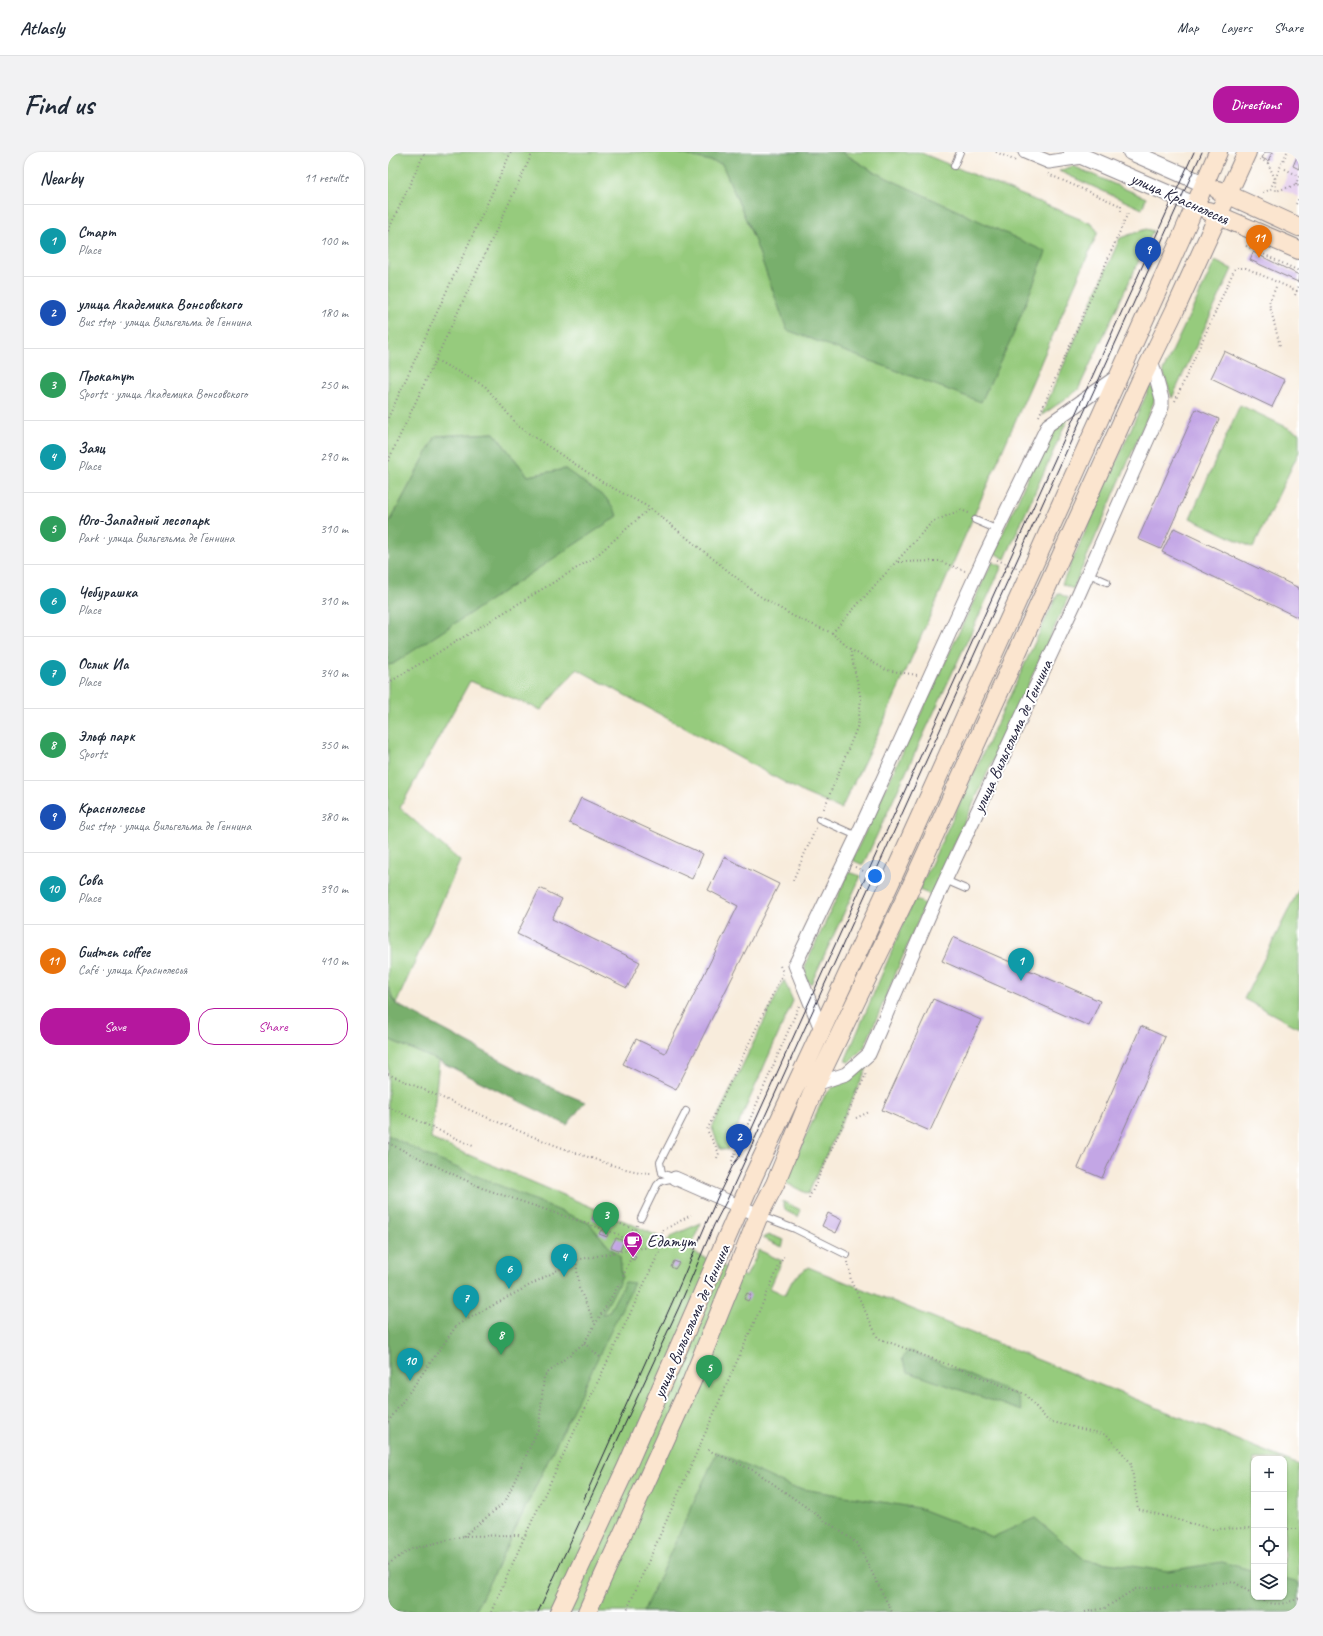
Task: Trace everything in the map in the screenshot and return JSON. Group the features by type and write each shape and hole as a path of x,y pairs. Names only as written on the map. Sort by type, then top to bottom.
{"main road":[{"name":"улица Вильгельма де Геннина","path":"559,1612 627,1466 741,1206 821,1029 893,875 1120,374 1218,152"},
{"name":"улица Вильгельма де Геннина","path":"587,1612 691,1383 759,1215 775,1184 816,1084 909,891 1151,359 1218,216 1228,195 1253,156"},
{"name":"улица Краснолесья","path":"1204,184 1299,227"},
{"name":"улица Краснолесья","path":"1195,205 1299,250"}],"street":[{"name":"улица Краснолесья","path":"1131,152 1204,184"},
{"name":"улица Краснолесья","path":"1021,156 1049,162 1077,154 1124,173 1195,205"},
{"name":"улица Вильгельма де Геннина","path":"816,1084 846,1074 869,1054 945,880 1078,596 1162,407 1162,399 1151,359"},
{"path":"821,1029 795,965 857,836 1048,425 1120,374"},
{"path":"675,1178 759,1215"}],"lane":[{"path":"954,166 960,152"},
{"path":"975,520 998,530"},
{"path":"1087,573 1108,582"},
{"path":"819,819 857,836"},
{"path":"945,880 966,889"},
{"path":"675,1178 662,1173 660,1162 686,1111"},
{"path":"641,1218 657,1185 661,1181 675,1178"},
{"path":"759,1215 795,1229 847,1255"}],"path":[{"path":"388,231 425,152"},
{"path":"388,418 511,152"},
{"path":"388,461 533,152"},
{"path":"996,152 1021,156"},
{"path":"1268,163 1273,152"},
{"path":"1267,197 1287,152"},
{"path":"1253,156 1268,163 1275,179 1276,191 1296,185 1299,186"},
{"path":"1285,169 1299,176 1296,185"},
{"path":"1045,173 1121,206 1121,211"},
{"path":"1263,192 1270,190"},
{"path":"1296,204 1299,198"},
{"path":"1246,246 1299,271"},
{"path":"1235,268 1246,268 1298,292"},
{"path":"1295,295 1298,292 1299,286"},
{"path":"1276,287 1269,303 1280,346"},
{"path":"436,360 484,386 519,427 602,482 650,508 758,594 793,616 832,633 850,649 886,670 922,676"},
{"path":"388,683 595,557 650,508"},
{"path":"832,633 898,562 932,522 962,510"},
{"path":"898,562 939,561 970,573"},
{"path":"793,880 858,725 861,699 850,649"},
{"path":"780,966 787,978"},
{"path":"732,1161 800,1002"},
{"path":"388,1074 545,1143 604,1163 643,1173 662,1173"},
{"path":"388,1107 475,1147"},
{"path":"856,1118 869,1112"},
{"path":"388,1143 482,1188 620,1235 634,1249"},
{"path":"491,1612 524,1538 662,1246 662,1231 691,1215"},
{"path":"464,1536 505,1502 539,1427 544,1376 584,1343 621,1281 640,1236 635,1230 606,1218"},
{"path":"635,1230 641,1218"},
{"path":"388,1422 457,1325 576,1260 634,1249 662,1246"},
{"path":"626,1612 784,1255"},
{"path":"847,1255 850,1281 878,1338 1025,1394 1048,1420 1107,1435 1131,1464 1138,1509 1212,1529 1251,1528"},
{"path":"576,1260 579,1288 595,1323"},
{"path":"584,1343 602,1358"},
{"path":"708,1450 755,1471 858,1543 892,1612"},
{"path":"1287,1528 1299,1529"},
{"path":"388,1564 411,1549 464,1536 518,1534 524,1538"},
{"path":"1085,1612 1105,1608 1135,1589 1234,1582 1251,1593"},
{"path":"1261,1600 1265,1603 1286,1604 1299,1598"}],"shaded area":[{"path":"1299,152 1299,197 1281,189"}],"green space":[{"path":"388,152 674,152 722,163 753,236 872,171 842,152 919,152 1092,224 1098,232 884,721 841,809 804,793 577,669 541,710 470,681 400,808 460,861 396,1004 388,987 388,665 393,664 566,469 528,476 494,433 436,436 388,525"},
{"path":"674,152 842,152 872,171 1046,252 1013,335 981,402 787,330 753,236 722,164"},
{"path":"1073,166 1146,198 1142,209 1059,171"},
{"path":"1146,229 1153,231 1078,390 1041,416 1120,238"},
{"path":"1215,261 1232,269 1172,398 1163,371"},
{"path":"1150,386 1153,388 1155,399 1073,589 1062,584"},
{"path":"1240,405 1299,433 1299,452 1253,548 1190,518"},
{"path":"1070,414 1005,559 994,553 1048,432"},
{"path":"494,433 528,476 565,469 606,498 618,516 393,664 388,665 388,525 436,436"},
{"path":"992,562 1002,566 863,865 852,860"},
{"path":"1058,593 1068,598 931,895 919,890"},
{"path":"849,872 861,876 811,984 806,979 805,966"},
{"path":"1299,889 1299,1028 1244,999"},
{"path":"914,899 925,904 865,1046 850,1062 845,1061"},
{"path":"784,980 793,1001 727,1150 720,1149 712,1128"},
{"path":"388,987 396,1004 554,1089 585,1102 567,1125 439,1061 388,1039"},
{"path":"388,1039 439,1061 431,1139 668,1241 671,1236 701,1223 689,1250 746,1277 759,1250 782,1261 770,1288 785,1295 793,1279 808,1267 1277,1456 1251,1456 1251,1600 1287,1600 1287,1460 1299,1465 1299,1612 388,1612"},
{"path":"871,1059 808,1194 784,1182 825,1095 832,1088 857,1073"},
{"path":"388,1135 429,1156 589,1223 609,1247 620,1256 622,1277 602,1315 609,1312 625,1282 634,1283 475,1612 388,1612"},
{"path":"782,1201 801,1210 798,1217 786,1211"},
{"path":"770,1235 784,1240 782,1247 762,1238"},
{"path":"908,1350 1017,1395 1022,1411 908,1372 902,1359"},
{"path":"717,1452 791,1487 918,1508 993,1537 1035,1518 1085,1560 1168,1571 1222,1562 1251,1570 1251,1600 1287,1600 1287,1580 1299,1583 1299,1612 643,1612"}],"building":[{"path":"1265,152 1272,152 1268,161 1262,158"},
{"path":"1299,152 1299,169 1293,166"},
{"path":"1253,252 1299,275 1298,282 1250,260"},
{"path":"1224,351 1285,380 1272,407 1211,378"},
{"path":"1196,409 1219,419 1161,549 1138,539"},
{"path":"1174,528 1299,588 1299,618 1162,552"},
{"path":"581,798 703,854 692,879 569,823"},
{"path":"724,857 779,884 676,1090 623,1064 636,1039 665,1053 738,906 708,890"},
{"path":"540,888 562,899 552,919 640,962 627,988 517,934"},
{"path":"953,937 1100,1001 1089,1026 942,961"},
{"path":"933,999 981,1020 930,1131 882,1110"},
{"path":"1141,1026 1165,1037 1102,1178 1078,1168"},
{"path":"828,1213 842,1220 836,1233 822,1226"},
{"path":"594,1214 612,1222 610,1227 592,1219"},
{"path":"601,1230 608,1233 607,1237 599,1234"},
{"path":"616,1238 624,1241 620,1251 611,1247"},
{"path":"632,1255 636,1257 634,1260 631,1259"},
{"path":"674,1261 679,1263 675,1269 671,1267"},
{"path":"747,1293 751,1295 748,1301 744,1299"}],"tram line":[{"path":"583,1501 672,1303 718,1196 733,1165 739,1157 1194,152"},
{"path":"538,1612 679,1307 714,1225 727,1200 1202,152"}],"place":[{"name":"Gudmen coffee","path":"1259,258"},
{"name":"Краснолесье","path":"1148,270"},
{"name":"Старт","path":"1021,981"},
{"name":"улица Академика Вонсовского","path":"739,1157"},
{"name":"Прокатут","path":"606,1235"},
{"name":"Едатут","path":"633,1258"},
{"name":"Заяц","path":"564,1277"},
{"name":"Чебурашка","path":"509,1289"},
{"name":"Ослик Иа","path":"466,1318"},
{"name":"Эльф парк","path":"501,1355"},
{"name":"Сова","path":"410,1381"},
{"name":"Юго-Западный лесопарк","path":"709,1388"}]}
